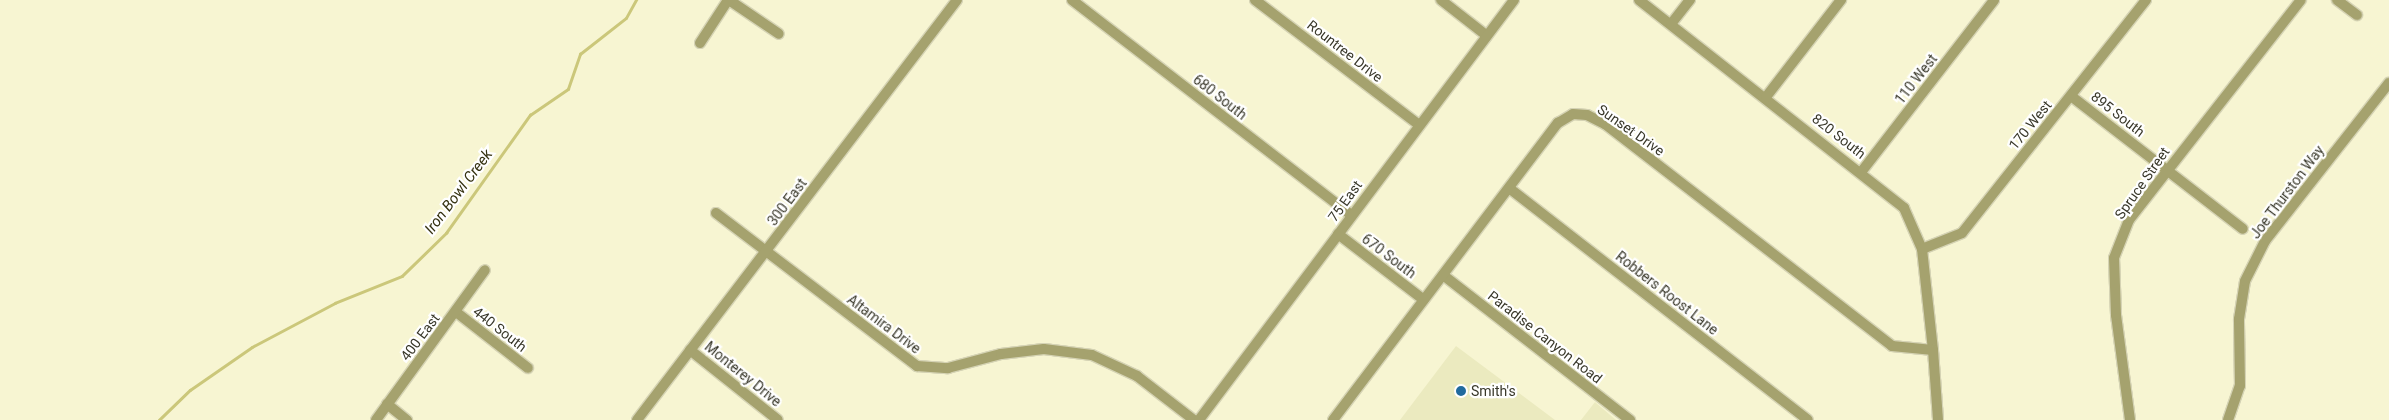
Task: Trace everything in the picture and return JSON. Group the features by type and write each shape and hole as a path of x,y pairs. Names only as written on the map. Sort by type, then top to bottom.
{"street":[{"path":"700,43 728,0 779,34"},
{"name":"300 East","path":"637,420 957,0"},
{"name":"680 South","path":"1072,0 1351,215"},
{"name":"Rountree Drive","path":"1255,0 1419,125"},
{"path":"1442,0 1487,36"},
{"name":"75 East","path":"1199,420 1514,0"},
{"name":"820 South","path":"1639,0 1862,171 1904,208 1922,249 1933,350"},
{"path":"1671,24 1690,0"},
{"path":"1766,97 1841,0"},
{"name":"170 West","path":"1922,249 1962,233 2146,0"},
{"name":"Spruce Street","path":"2128,420 2116,315 2114,258 2129,220 2301,0"},
{"path":"2336,0 2357,15"},
{"name":"110 West","path":"1862,171 1993,1"},
{"name":"Joe Thurston Way","path":"2228,420 2240,386 2239,319 2245,281 2265,241 2389,83"},
{"name":"895 South","path":"2071,96 2243,229"},
{"name":"Sunset Drive","path":"1333,420 1558,123 1574,114 1587,115 1605,124 1892,346 1933,350"},
{"name":"Robbers Roost Lane","path":"1509,188 1808,420"},
{"name":"Altamira Drive","path":"716,213 917,366 948,368 1001,354 1044,349 1092,355 1137,376 1194,420"},
{"name":"670 South","path":"1338,234 1424,300"},
{"name":"400 East","path":"376,420 485,270"},
{"name":"Paradise Canyon Road","path":"1443,275 1630,420"},
{"name":"440 South","path":"456,312 528,368"},
{"name":"Monterey Drive","path":"690,350 778,420"},
{"path":"1933,350 1938,420"},
{"path":"387,404 407,420"}],"shaded area":[{"path":"1456,346 1555,420 1400,420"},
{"path":"1595,402 1616,420 1581,420"}],"waterway":[{"name":"Iron Bowl Creek","path":"159,420 190,390 252,347 335,303 402,276 446,233 530,115 568,89 580,54 626,18 636,0"}],"place":[{"name":"Smith's","path":"1461,391"}]}
